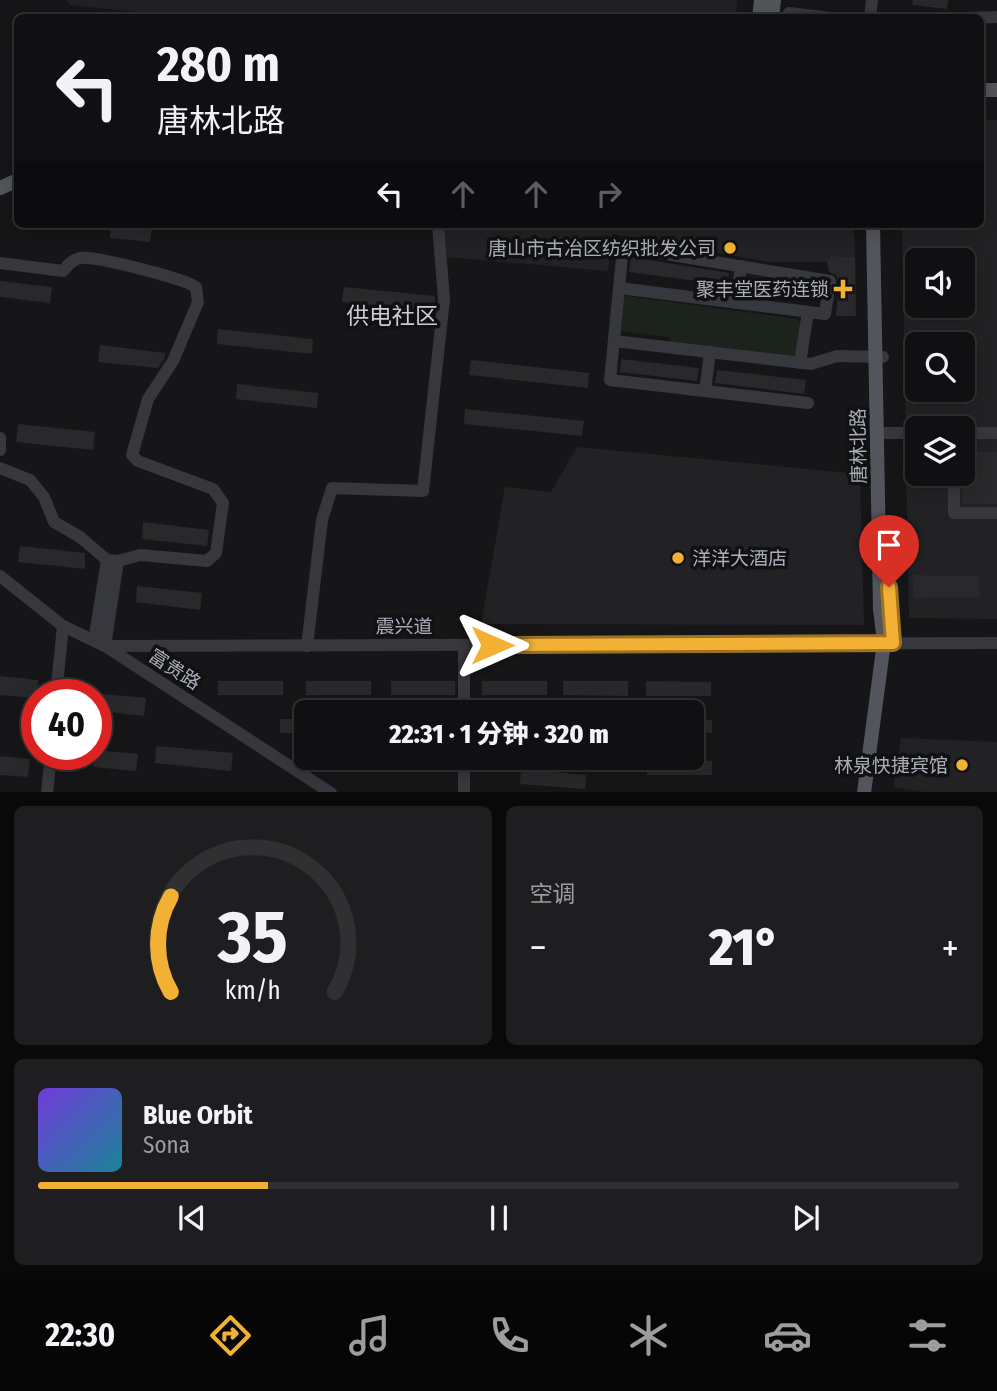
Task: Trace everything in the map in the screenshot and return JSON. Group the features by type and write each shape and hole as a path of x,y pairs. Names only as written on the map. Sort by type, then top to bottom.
{"main road":[{"name":"唐林北路","path":"873,228 879,357 886,433 888,643 873,792"},
{"name":"唐林北路","path":"864,792 888,643 880,609 880,228"}],"street":[{"path":"789,10 810,14"},
{"path":"307,646 322,520 332,488 423,491 444,299 439,228"},
{"path":"619,288 825,314 830,281 623,247 610,380 808,403"},
{"path":"0,263 63,271 72,261 82,258 107,261 190,284 199,294 173,361 148,399 132,447 138,461 212,489 220,496 223,503 216,553 207,561 140,555 112,561 54,522 44,497 30,480 0,468"},
{"path":"736,303 741,266"},
{"path":"800,363 808,312"},
{"path":"614,341 811,364 837,356 879,357"},
{"path":"705,391 709,352"},
{"path":"886,433 905,433"},
{"path":"975,433 997,433"},
{"path":"0,438 0,450"},
{"path":"954,486 954,513 997,513"},
{"path":"100,644 112,561"},
{"name":"富贵路","path":"0,576 63,626 100,644 329,792"},
{"path":"58,679 63,626"},
{"name":"震兴道","path":"100,644 307,646 997,643"},
{"path":"464,645 464,700"},
{"path":"47,792 49,770"},
{"path":"464,770 464,792"}],"shaded area":[{"path":"66,0 737,0 736,14 154,14 70,5"},
{"path":"984,120 997,120 997,619 909,618 907,486 975,486 975,416 905,416 905,402 975,402 975,332 905,332 905,393 902,228 984,228"},
{"path":"444,228 854,228 855,257 831,256 827,262 769,262 613,234 608,271 447,257"},
{"path":"626,296 798,319 801,323 795,359 668,345 669,337 621,331 622,298"},
{"name":"洋洋大酒店","path":"577,447 860,474 864,625 481,624 505,487 551,492"},
{"path":"901,738 997,742 997,792 926,792 893,787"}],"building":[{"path":"913,0 948,0 947,9 912,5"},
{"path":"111,228 152,228 150,242 110,238"},
{"name":"聚丰堂医药连锁","path":"831,256 855,257 856,316 836,316 839,282 836,275 829,272 827,262"},
{"path":"631,257 729,273 727,285 629,272"},
{"path":"748,276 819,288 818,298 747,289"},
{"path":"0,281 52,287 50,303 0,297"},
{"path":"344,287 435,296 434,312 342,302"},
{"path":"218,329 313,339 312,354 217,344"},
{"path":"100,345 165,353 164,359 158,368 98,362"},
{"path":"621,359 699,368 697,381 620,372"},
{"path":"471,360 589,373 588,388 469,375"},
{"path":"717,370 806,380 804,394 715,383"},
{"path":"237,384 318,393 317,408 236,399"},
{"path":"465,409 584,421 582,436 464,424"},
{"path":"18,424 95,432 93,450 16,442"},
{"path":"975,452 997,452 997,504 963,504 963,486 975,486"},
{"path":"143,522 209,530 207,546 142,539"},
{"path":"20,546 85,553 85,569 18,562"},
{"path":"912,575 979,576 980,597 914,598"},
{"path":"137,586 202,593 200,610 136,602"},
{"path":"0,676 28,679 21,679 21,697 0,695"},
{"path":"218,681 283,681 283,695 218,695"},
{"path":"306,681 371,681 371,695 306,695"},
{"path":"391,681 455,681 455,695 391,695"},
{"path":"482,681 547,681 547,695 482,695"},
{"path":"563,681 628,681 628,696 563,695"},
{"path":"646,681 711,682 711,696 646,696"},
{"path":"112,695 146,698 144,716 112,712"},
{"path":"280,719 294,719 294,733 280,733"},
{"path":"704,720 712,720 712,733 704,733"},
{"path":"156,746 233,753 231,771 155,763"},
{"path":"112,752 138,754 136,771 112,769"},
{"path":"0,756 21,758 21,770 29,770 28,777 0,775"},
{"path":"704,761 712,761 712,775 647,775 647,770 704,770"},
{"path":"343,770 408,770 408,771"},
{"path":"521,770 586,775 585,789 520,784"}],"place":[{"name":"唐山市古冶区纺织批发公司","path":"730,248"},
{"name":"聚丰堂医药连锁","path":"843,289"},
{"name":"洋洋大酒店","path":"678,558"},
{"name":"林泉快捷宾馆","path":"962,765"}],"district":[{"name":"供电社区","path":"392,316"}],"route":[{"path":"492,645 893,643 889,587"}]}
